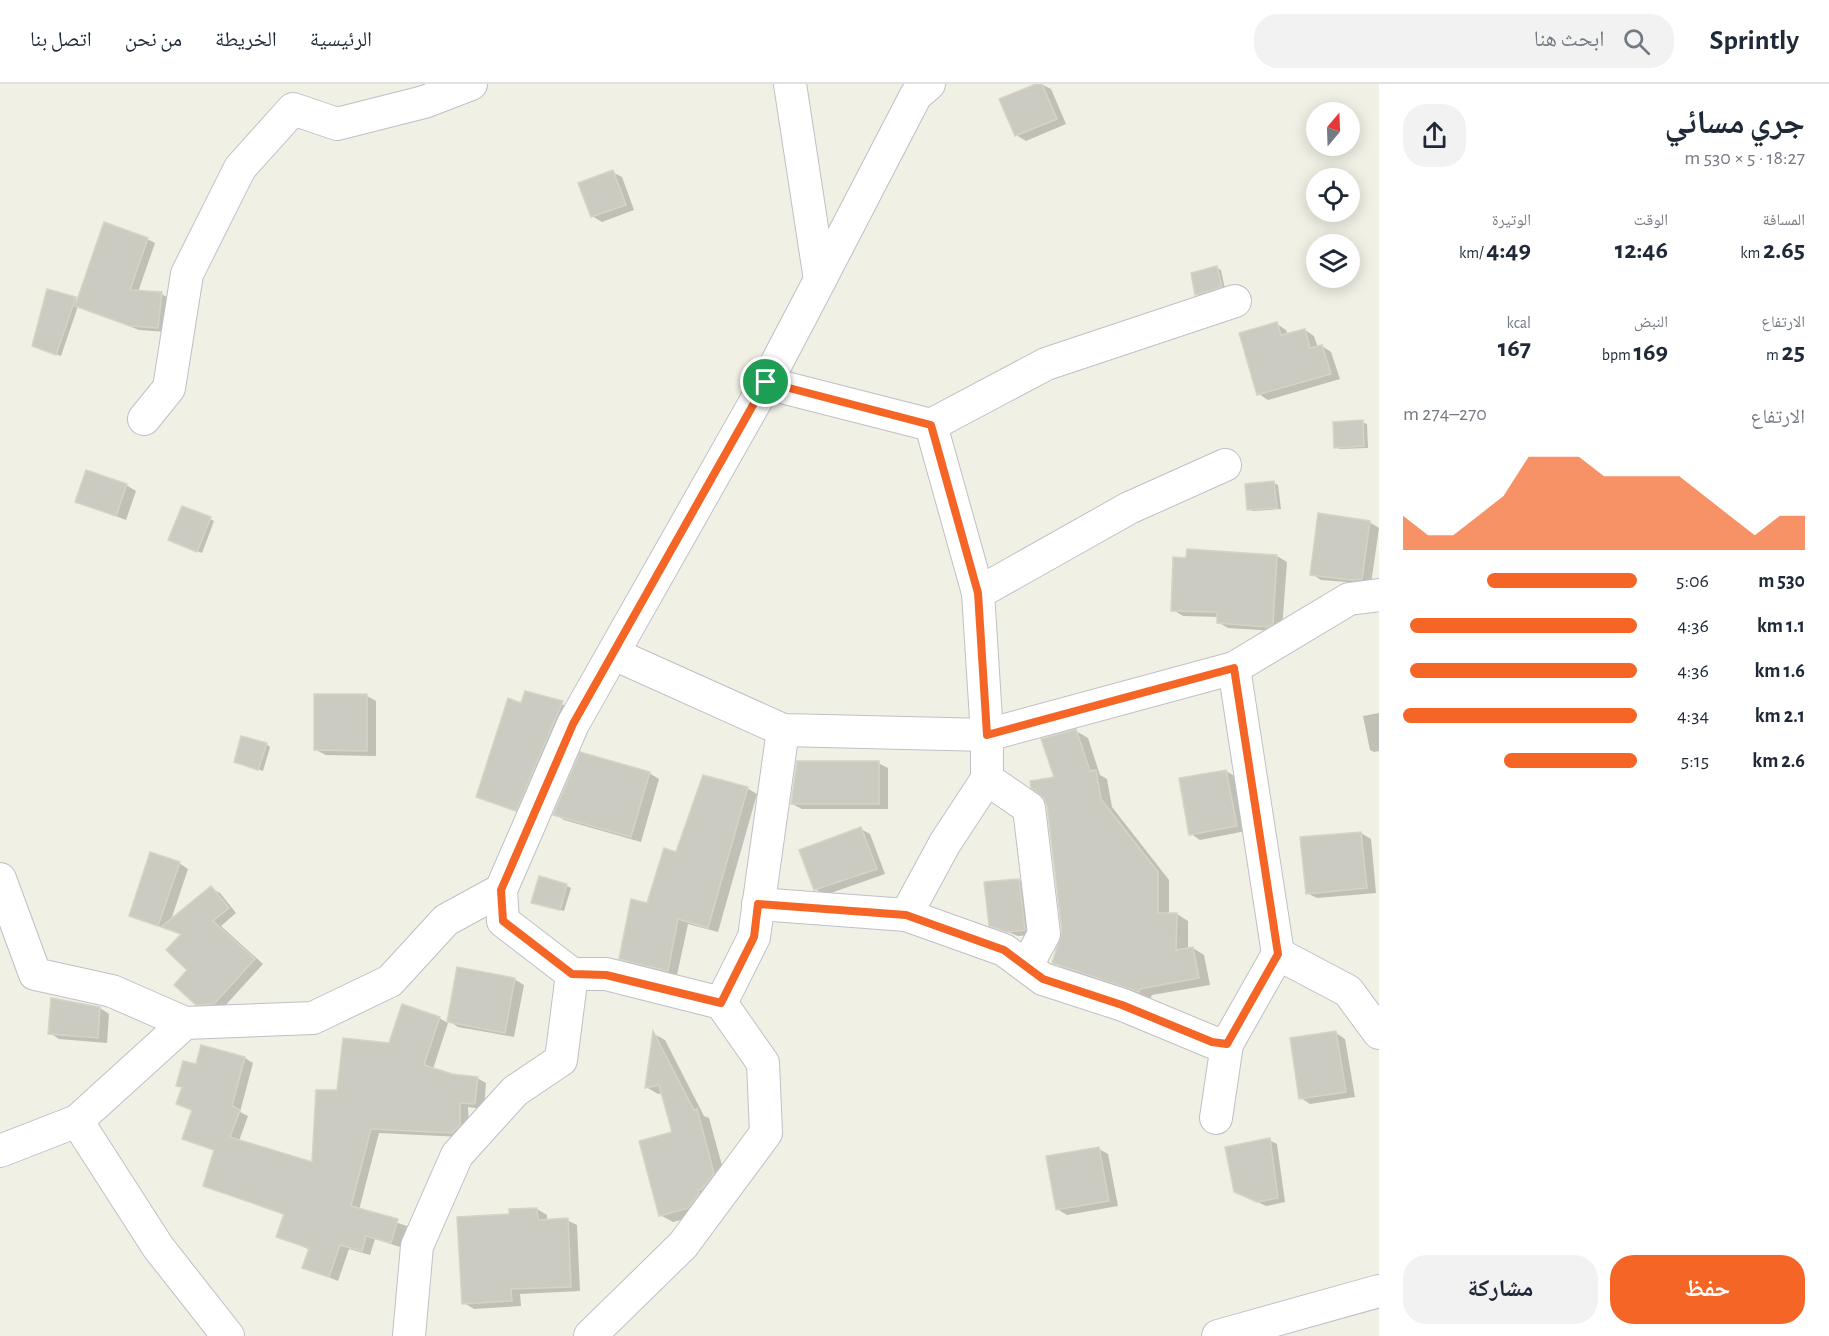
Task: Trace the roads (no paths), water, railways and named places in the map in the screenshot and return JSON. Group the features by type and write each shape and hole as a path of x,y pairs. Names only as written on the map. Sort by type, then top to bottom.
{"street":[{"path":"144,419 169,388 187,274 240,168 293,109 337,124 424,102 471,84"},
{"path":"790,84 820,280"},
{"path":"590,1336 683,1245 766,1133 763,1063 721,1003 606,975 572,974 503,921 501,890 573,724 766,382 916,95 929,84"},
{"path":"766,382 931,425 1046,364 1235,301"},
{"path":"906,915 945,843 987,779 987,735 978,593 931,425"},
{"path":"978,593 1129,508 1226,465"},
{"path":"614,654 783,730 987,735 1234,668 1349,599 1379,595"},
{"path":"1216,1118 1227,1044 1278,954 1234,668"},
{"path":"721,1003 754,937 783,730"},
{"path":"987,779 1029,808 1044,934 1027,965"},
{"path":"0,879 35,974 112,991 185,1023 313,1018 390,981 447,920 501,890"},
{"path":"758,904 906,915 1004,950 1043,979 1122,1005 1212,1042 1227,1044"},
{"path":"1278,954 1348,991 1379,1033"},
{"path":"409,1336 417,1246 457,1155 515,1091 561,1060 572,974"},
{"path":"0,1151 77,1121 185,1023"},
{"path":"77,1121 158,1247 228,1336"},
{"path":"1218,1336 1379,1291"}]}
